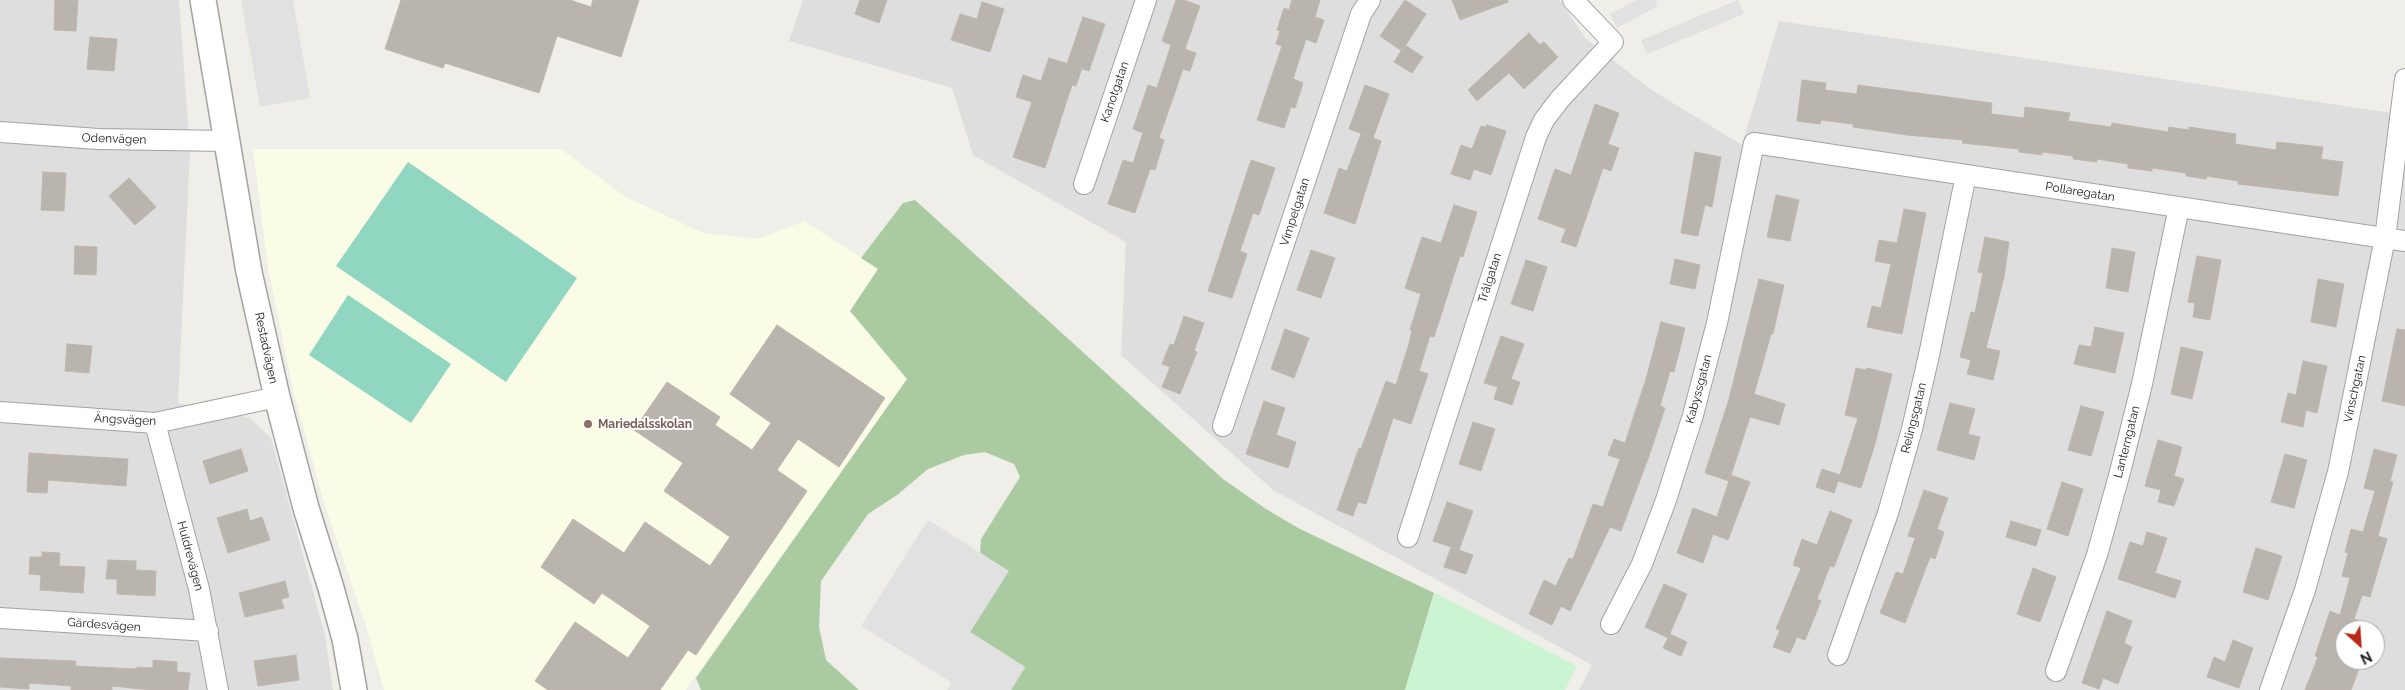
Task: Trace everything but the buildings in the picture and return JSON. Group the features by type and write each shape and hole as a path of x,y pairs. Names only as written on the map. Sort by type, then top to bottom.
{"street":[{"name":"Restadvägen","path":"203,0 249,272 277,397 334,596 345,640 354,690"},
{"name":"Kanotgatan","path":"1084,184 1146,0"},
{"name":"Vimpelgatan","path":"1223,426 1361,14 1370,0"},
{"name":"Trålgatan","path":"1408,537 1536,137 1544,120 1560,99 1613,42 1572,0"},
{"name":"Vinschgatan","path":"2270,690 2305,590 2338,472 2385,238 2405,79"},
{"name":"Odenvägen","path":"0,132 98,139 228,141"},
{"name":"Pollaregatan","path":"1754,144 2405,241"},
{"name":"Kabyssgatan","path":"1611,624 1642,564 1666,500 1693,415 1718,323 1754,144"},
{"name":"Relingsgatan","path":"1838,654 1888,513 1912,429 1930,355 1966,175"},
{"name":"Lanterngatan","path":"2056,671 2097,556 2120,472 2142,384 2179,208"},
{"name":"Ängsvägen","path":"0,412 155,423 277,397"},
{"name":"Huldrevägen","path":"155,423 208,631 218,690"},
{"name":"Gärdesvägen","path":"0,618 208,631"}],"shaded area":[{"path":"0,0 179,0 190,151 178,403 250,418 271,438 325,635 333,690 0,690"},
{"path":"241,0 293,0 310,98 260,107"},
{"path":"803,0 1560,0 1585,38 1650,89 1742,145 1779,21 2405,115 2405,690 1579,690 1592,665 1273,490 1121,355 1126,242 973,155 952,88 789,41"},
{"path":"1637,0 1655,0 1658,6 1617,28 1610,14"},
{"path":"1738,0 1744,14 1647,54 1641,40"},
{"name":"Mariedalsskolan","path":"253,149 561,149 624,196 703,233 759,239 804,221 879,269 850,311 907,379 686,690 384,690 366,626 325,506 294,394 268,268"},
{"path":"928,520 1009,571 970,632 1025,667 1011,690 947,690 951,682 861,626"}],"green space":[{"path":"408,162 577,278 506,382 336,266"},
{"path":"915,200 1223,479 1266,509 1300,529 1434,593 1405,690 1011,690 1025,667 970,632 1008,571 980,553 981,539 1020,477 1014,464 985,452 964,455 928,469 897,495 868,514 821,581 819,627 826,660 859,690 701,690 696,678 907,379 850,311 878,269 861,258 903,203"},
{"path":"348,295 451,364 411,423 309,355"},
{"path":"1435,593 1577,666 1565,690 1405,690"}],"place":[{"name":"Mariedalsskolan","path":"588,424"}]}
